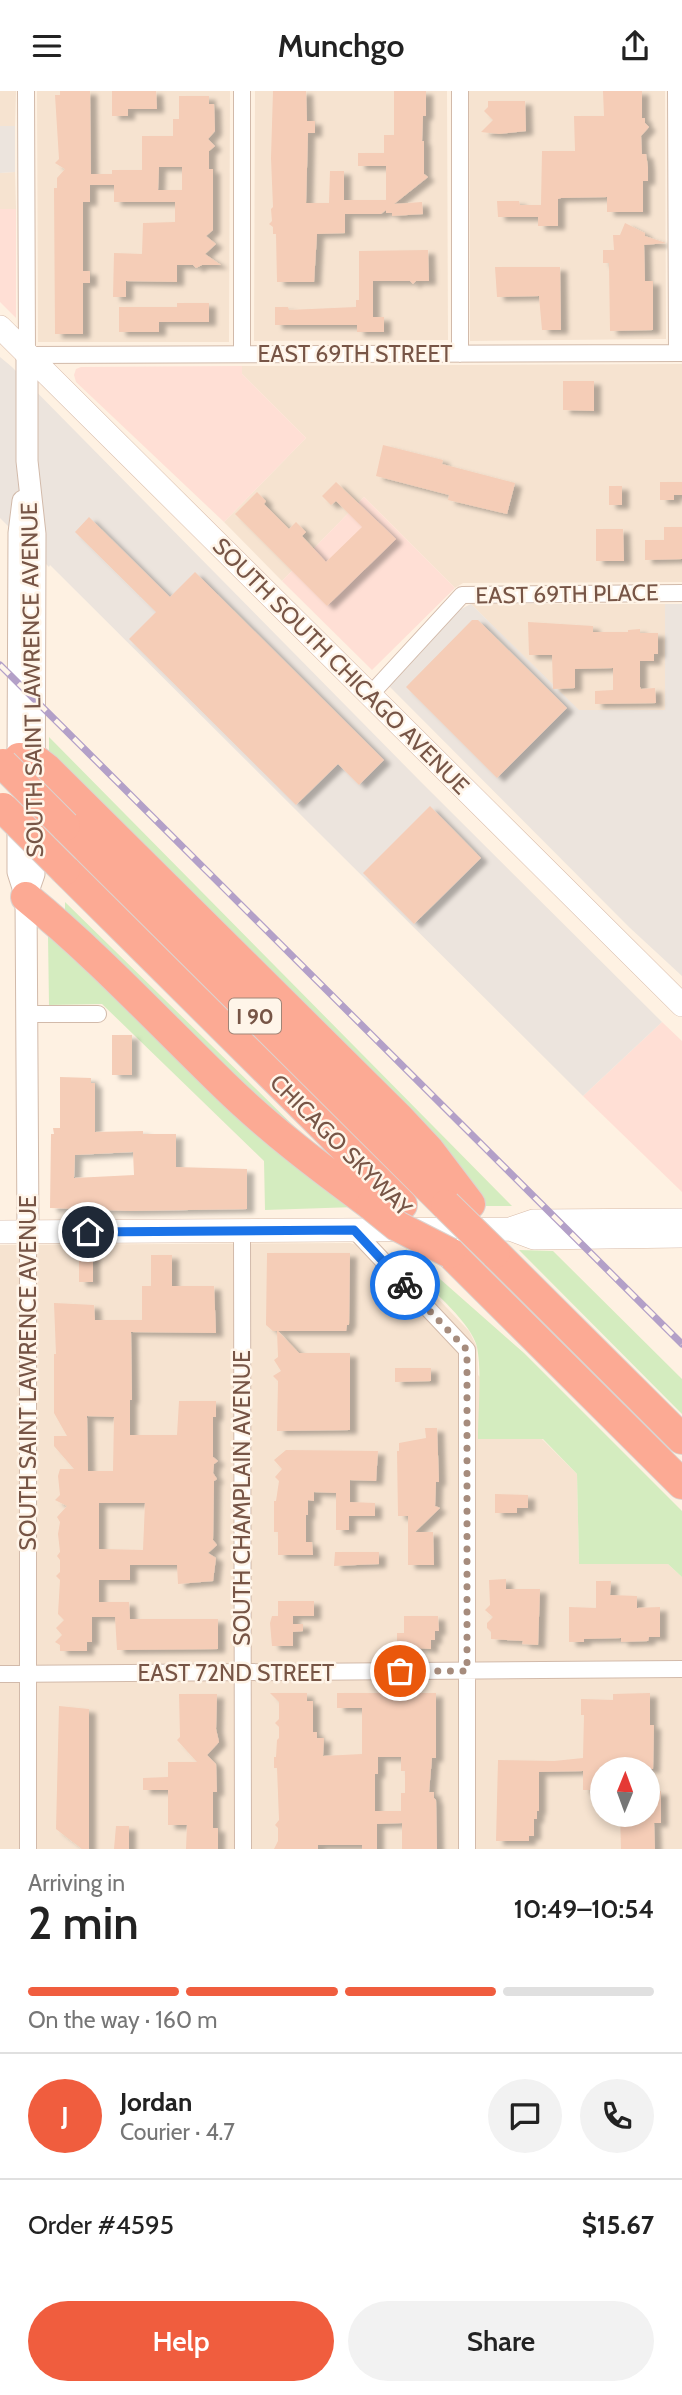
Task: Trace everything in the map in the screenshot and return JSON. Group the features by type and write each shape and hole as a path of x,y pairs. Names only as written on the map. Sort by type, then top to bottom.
{"highway":[{"name":"CHICAGO SKYWAY","path":"14,760 65,826 458,1205"},
{"path":"14,760 47,769 400,1119 429,1150 458,1205 502,1241 682,1439"},
{"name":"CHICAGO SKYWAY","path":"2,806 682,1484"},
{"path":"26,897 66,930 224,1086 292,1147 397,1226 450,1253"}],"main road":[{"name":"SOUTH SOUTH CHICAGO AVENUE","path":"0,327 682,1005"},
{"path":"502,1241 533,1221 682,1220"},
{"path":"0,1232 354,1230 502,1241 534,1238 682,1236"}],"street":[{"name":"SOUTH SAINT LAWRENCE AVENUE","path":"26,91 27,461 34,534 14,760 18,872 26,897 28,1849"},
{"path":"242,91 242,354"},
{"path":"460,91 460,354"},
{"path":"676,91 679,353"},
{"name":"EAST 69TH STREET","path":"27,355 679,353"},
{"name":"EAST 69TH PLACE","path":"370,695 462,595 682,593"},
{"path":"0,871 26,897"},
{"path":"27,1014 98,1014"},
{"path":"354,1230 467,1350 467,1849"},
{"name":"SOUTH CHAMPLAIN AVENUE","path":"242,1231 243,1849"},
{"name":"EAST 72ND STREET","path":"0,1674 682,1669"}],"shaded area":[{"path":"0,91 16,91 15,126 0,126"},
{"path":"37,91 230,91 229,342 38,342"},
{"path":"255,91 447,91 448,340 254,341"},
{"path":"469,91 665,91 666,339 470,341"},
{"path":"0,126 15,126 15,172 0,173"},
{"path":"15,172 16,209 0,209 0,173"},
{"path":"0,209 16,209 16,318 0,302"},
{"path":"0,357 662,1022 583,1096 0,518"},
{"path":"682,364 682,582 463,583 455,588 364,497 282,581 224,522 306,438 242,374 242,366"},
{"path":"242,366 242,374 306,438 224,522 76,382 74,375 76,369 81,367"},
{"path":"364,497 455,588 372,670 282,581"},
{"path":"471,604 665,604 666,710 579,711"},
{"path":"471,604 579,710 665,710 665,604 682,604 682,976 629,927 387,684 461,609"},
{"path":"662,1022 682,1041 682,1192 583,1096"},
{"path":"350,1243 402,1258 469,1331 477,1347 478,1375 577,1474 579,1564 668,1564 682,1577 682,1849 0,1849 0,1245"}],"green space":[{"path":"49,737 512,1206 481,1206 49,756"},
{"path":"65,902 306,1138 300,1145 70,922"},
{"path":"55,935 356,1207 265,1210 264,1161 102,1004 49,1005 48,936"},
{"path":"406,1249 524,1353 682,1511 682,1577 668,1564 579,1564 577,1474 543,1439 478,1439 480,1380 477,1347 456,1314 403,1262"},
{"path":"519,1250 553,1251 682,1379 682,1414"}],"building":[{"path":"60,91 90,91 91,174 112,174 112,170 142,170 142,136 173,136 173,119 179,119 179,96 209,96 209,104 214,104 215,131 208,139 215,146 209,151 209,169 213,169 213,230 206,236 216,244 205,254 221,265 202,265 196,268 193,265 177,265 177,282 126,281 126,297 113,297 114,253 142,254 143,223 175,222 175,202 114,202 114,185 90,185 90,202 83,202 83,271 90,271 90,283 83,283 83,334 55,334 54,188 57,188 57,178 65,169 55,163 59,159 55,95 60,95","holes":["159,167 182,167 182,190 158,190"]},
{"path":"112,91 156,91 157,109 128,109 128,116 112,116"},
{"path":"273,91 306,91 307,121 315,121 315,133 308,133 306,203 329,203 330,171 344,171 344,200 386,200 386,166 358,166 358,153 384,153 384,135 394,135 394,91 426,91 422,141 424,174 428,177 394,204 422,202 423,214 392,216 392,213 386,213 386,210 381,214 345,214 345,233 317,234 314,282 277,282 276,234 273,234 273,227 269,224 272,221 273,207"},
{"path":"603,91 642,91 642,118 645,118 649,127 641,136 642,154 646,154 648,167 648,181 643,181 643,212 607,212 607,197 561,198 558,199 558,226 538,226 538,217 498,217 497,201 541,205 542,151 575,151 574,116 604,116"},
{"path":"488,101 525,101 526,131 499,134 481,132 493,120 484,111 488,107"},
{"path":"625,223 645,233 645,236 666,243 644,245 645,281 653,281 653,330 610,331 609,263 603,263 603,250 614,250 613,235 620,235"},
{"path":"428,250 429,281 416,281 413,284 410,281 373,281 373,317 384,317 384,332 357,332 357,325 275,325 275,307 288,307 289,310 356,307 356,300 359,300 359,251"},
{"path":"495,267 560,267 561,330 542,330 539,296 497,297"},
{"path":"177,303 209,303 209,322 159,322 159,332 119,332 119,307 177,307"},
{"path":"563,381 594,381 594,411 563,410"},
{"path":"383,445 443,460 442,464 515,483 507,514 448,500 449,495 376,476"},
{"path":"336,482 396,539 327,606 235,514 257,492 266,501 264,504 289,529 296,522 306,532 302,536 326,562 362,527 336,501 331,505 322,496"},
{"path":"660,482 682,482 682,495 674,495 674,500 660,500"},
{"path":"609,486 622,486 622,505 609,505"},
{"path":"89,517 170,597 195,572 384,760 359,785 338,764 296,805 129,639 156,612 75,532"},
{"path":"664,527 682,527 682,559 645,560 645,540 664,540"},
{"path":"596,529 623,529 624,561 596,561"},
{"path":"472,620 478,620 567,708 497,778 406,687"},
{"path":"528,622 593,626 593,632 628,632 640,629 640,633 658,633 658,654 654,654 654,661 640,661 640,687 655,688 656,703 595,704 595,691 613,690 613,668 575,669 575,688 553,689 552,655 529,655"},
{"path":"430,806 481,858 414,924 363,873"},
{"path":"112,1035 132,1035 132,1075 112,1075"},
{"path":"60,1077 91,1078 91,1083 95,1083 95,1132 143,1131 143,1134 176,1134 176,1167 247,1169 247,1209 130,1211 50,1208 51,1134 54,1134 53,1128 60,1128","holes":["133,1152 134,1175 74,1178 75,1155"]},
{"path":"267,1253 350,1253 349,1325 346,1331 278,1331 299,1353 350,1353 350,1430 277,1431 278,1381 273,1376 281,1371 274,1360 278,1357 277,1331 266,1325"},
{"path":"79,1254 93,1254 93,1282 79,1282"},
{"path":"151,1255 172,1255 172,1286 214,1286 216,1333 131,1332 130,1400 130,1435 177,1435 179,1401 216,1401 216,1417 213,1417 213,1457 218,1461 214,1464 213,1473 217,1479 214,1481 213,1540 217,1545 208,1553 216,1558 213,1581 178,1584 177,1565 130,1565 130,1580 99,1580 99,1602 129,1602 130,1619 218,1619 218,1649 117,1650 115,1617 92,1617 92,1642 87,1642 87,1651 60,1651 60,1645 55,1642 62,1635 56,1628 64,1620 58,1614 60,1580 56,1576 60,1572 60,1560 57,1556 60,1552 60,1522 57,1517 67,1506 55,1500 60,1495 60,1469 74,1469 54,1446 54,1436 67,1436 54,1413 54,1303 94,1305 95,1320 142,1320 142,1286 151,1286","holes":["87,1416 114,1417 113,1471 88,1471","99,1503 145,1503 143,1550 99,1549"]},
{"path":"395,1368 431,1368 431,1381 395,1382"},
{"path":"425,1428 437,1428 439,1482 436,1482 435,1506 440,1508 415,1532 433,1532 434,1565 408,1565 408,1516 398,1516 397,1451 399,1443 426,1438"},
{"path":"286,1450 378,1451 376,1481 350,1480 350,1502 375,1503 375,1516 349,1516 349,1530 336,1530 336,1493 314,1492 314,1501 308,1500 306,1515 306,1542 312,1542 313,1555 278,1555 278,1532 274,1532 274,1501 279,1481 275,1477 282,1469 274,1460"},
{"path":"495,1494 528,1495 528,1508 517,1508 517,1513 495,1513"},
{"path":"335,1552 379,1552 379,1564 334,1566"},
{"path":"506,1579 506,1589 540,1589 538,1645 491,1639 487,1623 493,1617 485,1610 490,1605 489,1580"},
{"path":"596,1581 611,1581 610,1595 637,1596 637,1608 660,1607 660,1637 649,1637 648,1641 621,1642 621,1638 569,1642 569,1607 596,1608"},
{"path":"278,1601 314,1601 314,1616 293,1616 293,1624 303,1624 303,1631 293,1632 293,1646 272,1646 270,1623 272,1616 278,1616"},
{"path":"404,1616 438,1616 439,1631 435,1631 435,1640 431,1640 431,1649 397,1647 397,1633 404,1633"},
{"path":"270,1693 307,1693 307,1701 313,1701 313,1732 317,1732 317,1738 324,1738 323,1756 362,1754 362,1708 337,1708 337,1693 436,1693 436,1758 432,1758 429,1792 434,1792 436,1800 437,1849 402,1849 402,1823 377,1824 377,1849 362,1849 362,1845 318,1845 318,1849 274,1849 278,1841 278,1828 275,1825 279,1820 277,1768 274,1768 274,1757 279,1738 279,1727 275,1723 279,1719 279,1702","holes":["378,1757 401,1757 401,1771 405,1771 405,1793 401,1793 401,1811 375,1811"]},
{"path":"650,1693 650,1725 654,1725 653,1757 590,1757 590,1790 583,1790 583,1771 539,1772 539,1811 537,1819 534,1819 534,1836 529,1836 529,1841 496,1841 498,1760 554,1761 583,1758 584,1715 581,1715 581,1699 613,1700 613,1694"},
{"path":"179,1694 217,1694 216,1729 219,1742 207,1755 216,1764 217,1792 213,1792 213,1828 218,1828 218,1849 186,1849 187,1825 168,1825 168,1790 143,1790 143,1778 168,1777 168,1762 197,1762 177,1740 180,1737"},
{"path":"59,1706 89,1709 89,1849 82,1849 56,1829"},
{"path":"660,1791 661,1791 660,1823"},
{"path":"116,1826 129,1826 129,1849 114,1849"},
{"path":"620,1827 654,1827 655,1849 621,1849"}],"railway":[{"path":"0,665 682,1344"}],"way so far":[{"path":"400,1671 467,1671 467,1350 405,1285"}],"route":[{"path":"88,1232 354,1230 405,1285"}]}
